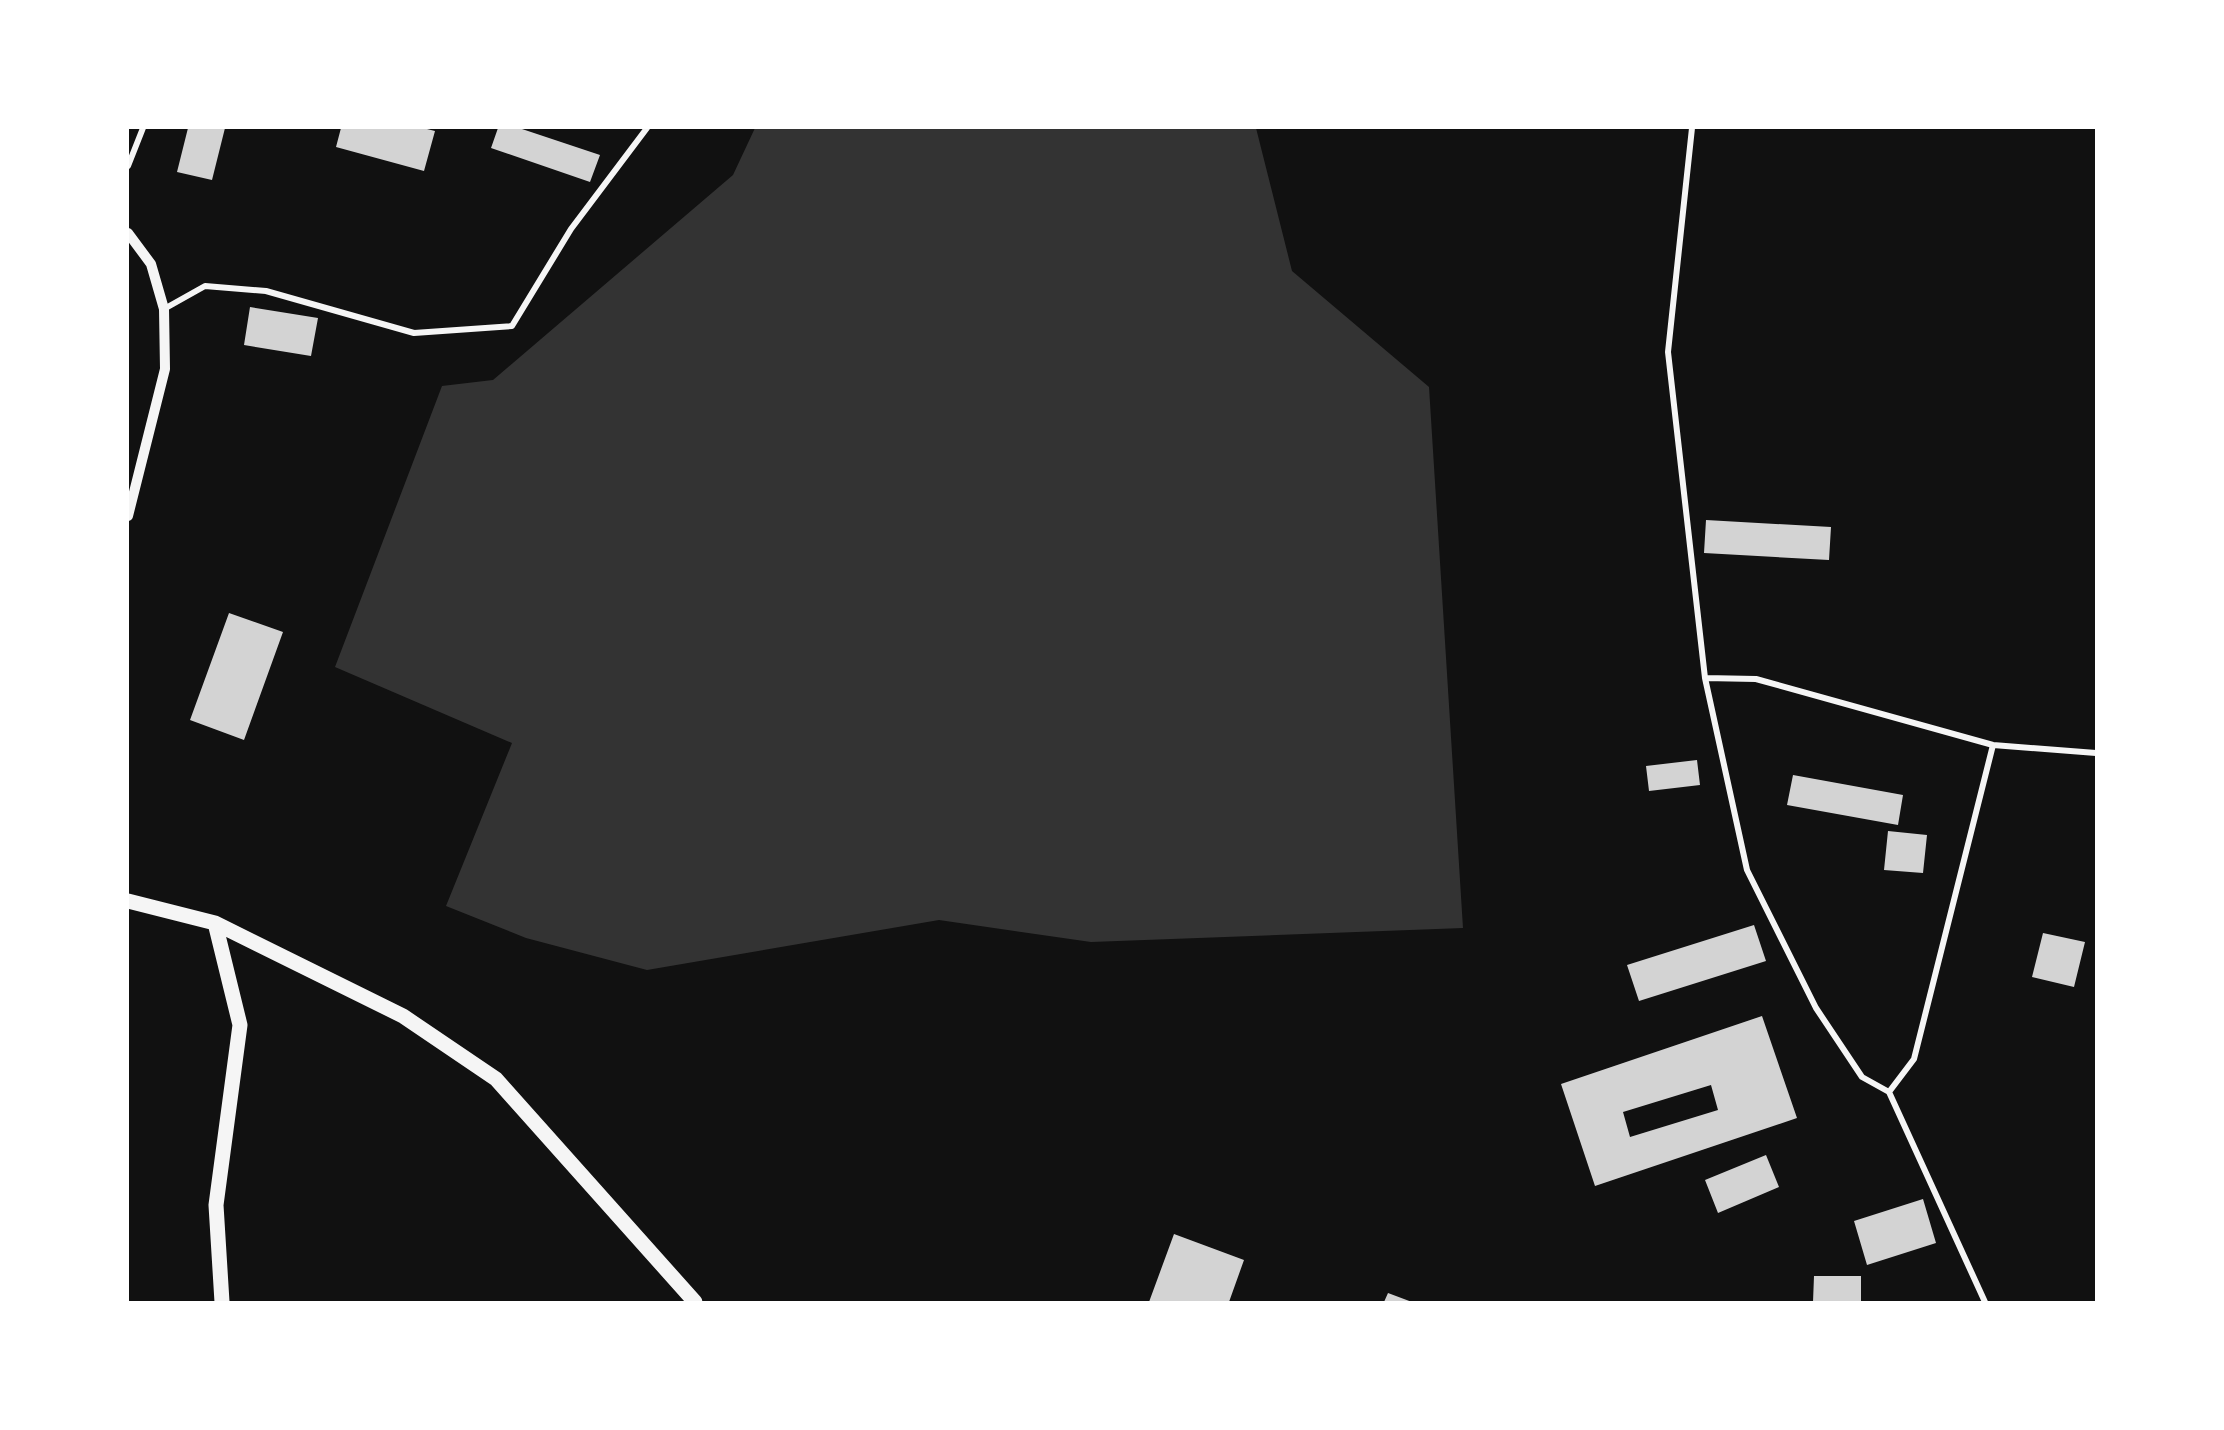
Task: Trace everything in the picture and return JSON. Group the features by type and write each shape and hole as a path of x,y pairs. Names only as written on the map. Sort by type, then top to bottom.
{"main road":[{"path":"128,901 214,923 404,1016 496,1079 695,1302"},
{"path":"214,923 240,1025 216,1205 222,1302"}],"street":[{"path":"128,166 143,128"},
{"path":"164,309 205,286 266,291 414,333 512,326 570,230 647,128"},
{"path":"1692,128 1668,352 1705,678 1747,870 1816,1008 1862,1077 1889,1092 1985,1302"},
{"path":"128,232 151,264 164,309 165,369 128,516"},
{"path":"1705,678 1756,679 1993,746 2097,753"},
{"path":"1889,1092 1914,1059 1993,746"}],"shaded area":[{"path":"755,128 1256,128 1292,271 1429,387 1463,928 1091,942 939,920 647,970 526,938 446,906 512,743 335,667 442,386 493,380 733,175"}],"building":[{"path":"188,128 225,128 212,180 177,172"},
{"path":"341,128 423,128 435,131 424,171 336,147"},
{"path":"498,128 519,128 600,155 590,182 491,148"},
{"path":"250,307 318,318 311,356 244,345"},
{"path":"1706,520 1831,527 1829,560 1704,553"},
{"path":"229,613 283,632 244,740 190,720"},
{"path":"1697,760 1700,785 1649,791 1646,766"},
{"path":"1793,775 1903,795 1898,825 1787,805"},
{"path":"1888,831 1927,835 1923,873 1884,870"},
{"path":"1754,925 1766,961 1639,1001 1627,965"},
{"path":"2043,933 2085,942 2074,987 2032,977"},
{"path":"1762,1016 1797,1118 1595,1186 1561,1084","holes":["1711,1085 1718,1110 1630,1137 1623,1112"]},
{"path":"1766,1155 1779,1187 1718,1213 1705,1180"},
{"path":"1923,1199 1936,1243 1867,1265 1854,1221"},
{"path":"1174,1234 1244,1260 1229,1302 1149,1302"},
{"path":"1814,1276 1861,1276 1861,1302 1813,1302"},
{"path":"1388,1293 1412,1302 1384,1302"}]}
